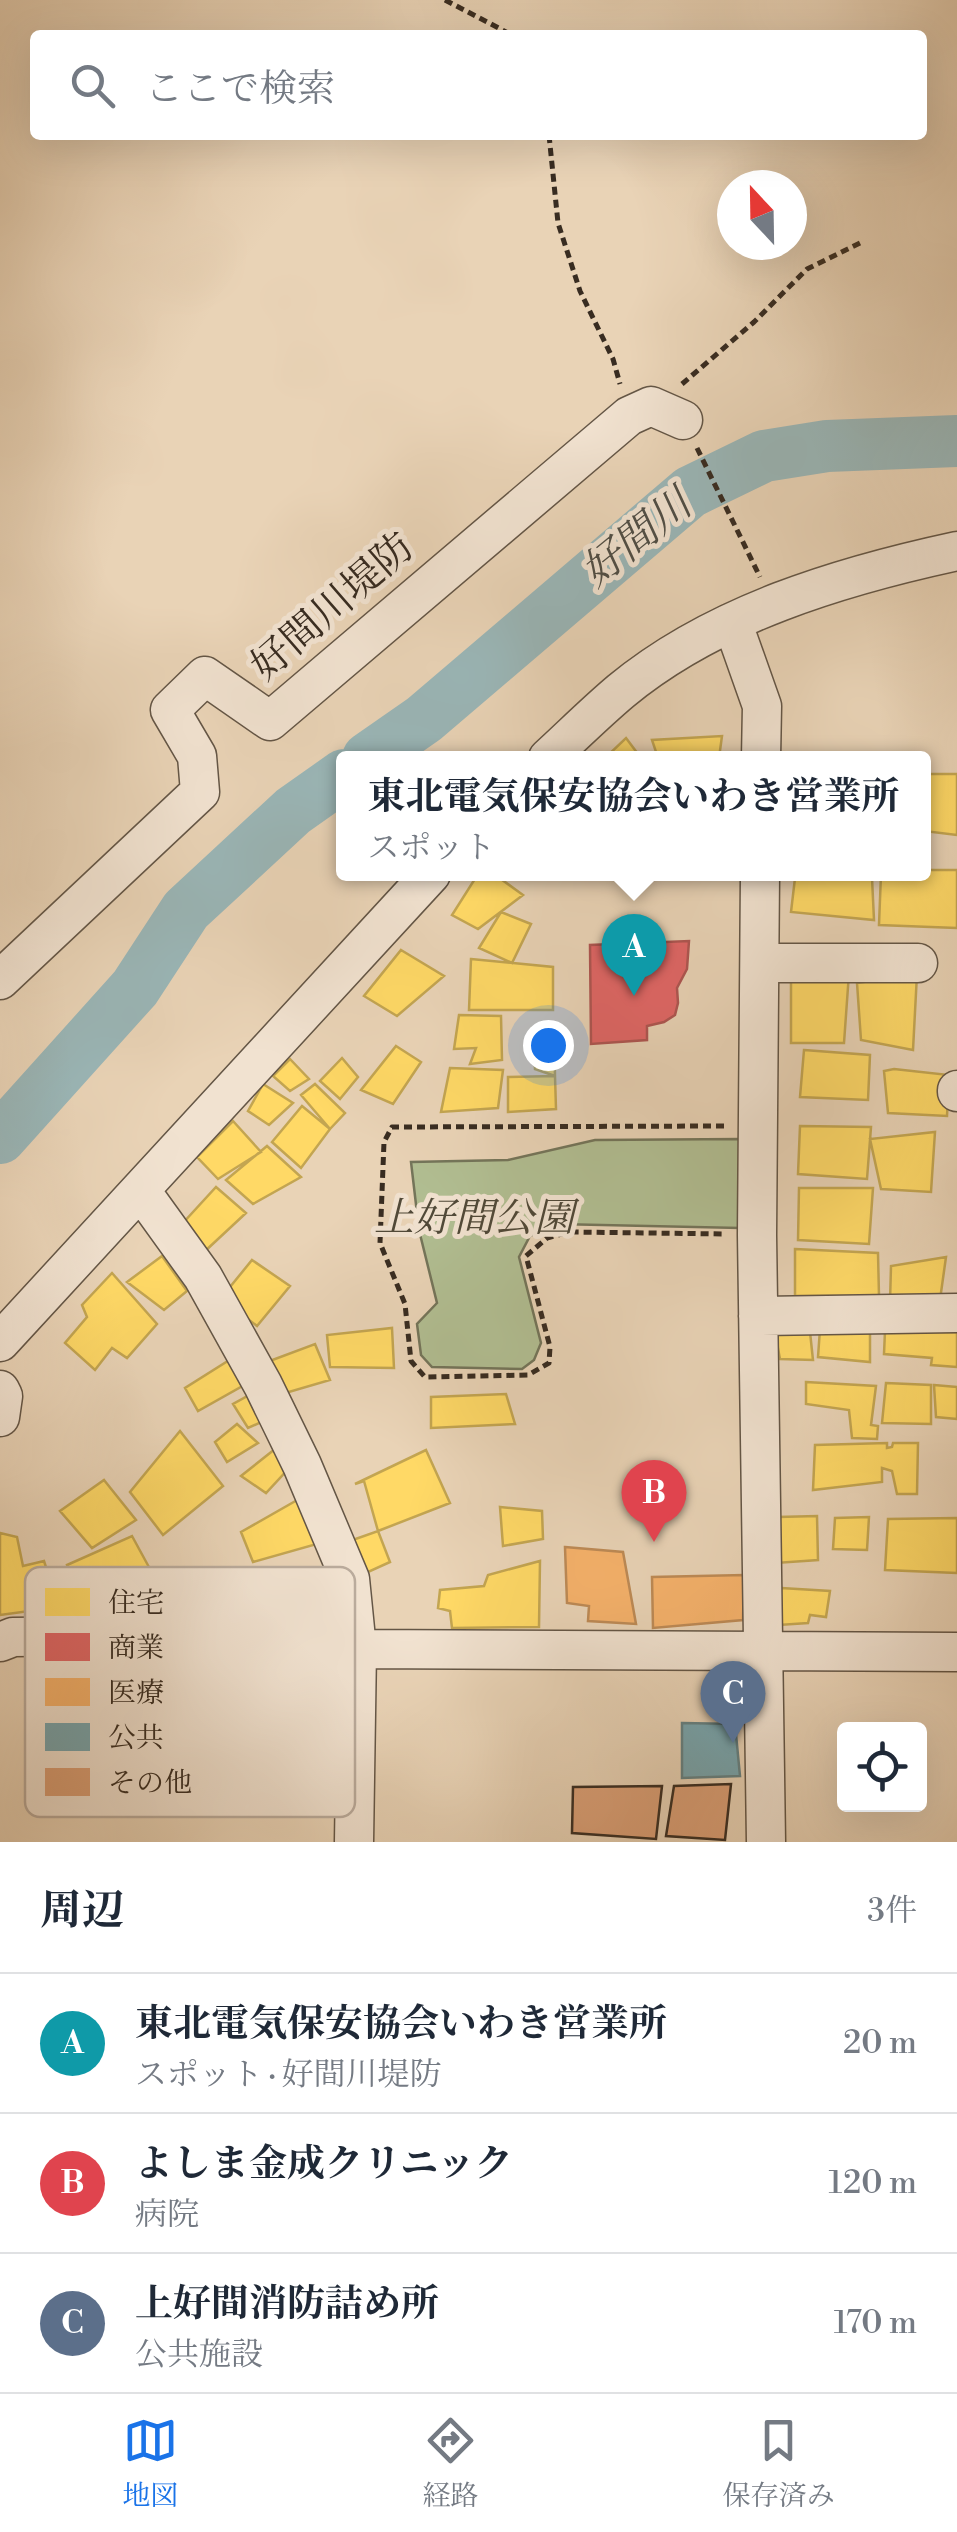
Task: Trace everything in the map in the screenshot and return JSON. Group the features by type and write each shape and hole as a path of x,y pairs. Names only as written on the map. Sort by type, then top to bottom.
{"street":[{"name":"好間川堤防","path":"0,980 200,792 197,756 170,710 205,676 270,721 654,414"},
{"path":"556,751 623,689 698,640 753,612 872,569 957,551"},
{"path":"818,589 829,592 957,577"},
{"path":"733,624 762,706 761,751"},
{"path":"0,1342 425,881"},
{"path":"760,881 758,1316 766,1842"},
{"path":"762,962 918,963"},
{"path":"141,1190 202,1277 263,1384 345,1567"},
{"path":"758,1316 957,1313"},
{"path":"0,1390 0,1417"},
{"path":"355,1629 355,1778"},
{"path":"0,1642 25,1637"},
{"path":"357,1649 957,1652"},
{"path":"354,1817 354,1842"}],"path":[{"path":"445,0 502,30"},
{"path":"549,140 558,223 580,291 613,359 654,414 764,586"},
{"path":"654,414 807,269 862,242"},
{"path":"758,1126 392,1127 384,1142 380,1244 405,1304 411,1361 426,1377 528,1375 548,1363 550,1347 526,1256 547,1238 568,1232 758,1235"}],"green space":[{"name":"上好間公園","path":"740,1139 740,1228 556,1224 530,1236 519,1257 541,1343 534,1360 522,1369 432,1367 421,1355 417,1324 437,1303 419,1230 411,1162 508,1160 595,1140"}],"building: 住宅":[{"path":"722,736 720,751 656,751 652,740"},
{"path":"626,738 636,751 612,751"},
{"path":"931,774 957,774 957,835 931,832"},
{"path":"931,870 957,870 957,928 879,925 881,881 931,881"},
{"path":"474,881 504,881 523,895 478,929 452,915"},
{"path":"795,881 872,881 874,920 791,912"},
{"path":"501,912 531,924 512,963 479,948"},
{"path":"401,950 444,976 397,1016 364,996"},
{"path":"471,959 553,967 553,1010 469,1010"},
{"path":"849,973 844,1043 791,1043 791,978"},
{"path":"917,974 913,1050 861,1040 857,983"},
{"path":"459,1015 501,1016 502,1060 470,1064 476,1048 454,1049"},
{"path":"533,1028 554,1030 555,1076 535,1069"},
{"path":"396,1046 421,1062 393,1104 361,1090"},
{"path":"804,1050 870,1055 868,1100 800,1097"},
{"path":"342,1058 358,1077 340,1099 320,1081"},
{"path":"290,1059 309,1079 290,1091 273,1076"},
{"path":"450,1068 503,1070 498,1108 441,1112"},
{"path":"884,1071 949,1075 947,1116 888,1113"},
{"path":"555,1076 556,1109 508,1112 508,1077"},
{"path":"263,1084 293,1103 269,1125 248,1111"},
{"path":"315,1084 345,1113 330,1129 301,1095"},
{"path":"302,1106 330,1129 301,1168 272,1142"},
{"path":"233,1121 261,1152 218,1179 197,1157"},
{"path":"800,1126 871,1127 867,1179 798,1174"},
{"path":"935,1132 931,1192 881,1189 870,1139"},
{"path":"267,1146 301,1177 253,1204 226,1180"},
{"path":"216,1187 246,1213 203,1253 182,1224"},
{"path":"799,1188 873,1188 869,1244 798,1240"},
{"path":"795,1249 878,1253 879,1296 795,1296"},
{"path":"162,1256 187,1291 164,1310 127,1282"},
{"path":"946,1257 939,1307 890,1302 891,1266"},
{"path":"252,1260 290,1286 257,1326 221,1298"},
{"path":"112,1273 157,1324 127,1358 112,1348 95,1370 65,1343 87,1317 82,1305"},
{"path":"392,1328 394,1368 330,1367 327,1335"},
{"path":"820,1329 870,1333 870,1362 818,1357"},
{"path":"885,1331 957,1332 957,1367 931,1365 932,1358 884,1354"},
{"path":"810,1332 813,1360 780,1359 775,1333"},
{"path":"315,1344 330,1380 282,1394 267,1362"},
{"path":"231,1359 246,1384 198,1411 185,1388"},
{"path":"806,1382 876,1386 871,1425 878,1426 877,1439 852,1438 849,1410 806,1404"},
{"path":"886,1383 931,1385 931,1424 882,1423"},
{"path":"934,1385 957,1387 957,1419 936,1417"},
{"path":"253,1393 266,1420 248,1428 233,1404"},
{"path":"506,1394 515,1424 431,1428 431,1397"},
{"path":"237,1424 258,1443 227,1462 215,1442"},
{"path":"180,1431 223,1486 163,1535 130,1492"},
{"path":"887,1443 887,1448 893,1443 918,1443 917,1494 897,1494 892,1471 882,1468 882,1482 813,1490 815,1445"},
{"path":"275,1449 291,1466 266,1493 241,1476"},
{"path":"426,1450 450,1503 378,1531 364,1481 355,1484"},
{"path":"104,1480 136,1520 92,1548 60,1511"},
{"path":"306,1495 324,1542 253,1562 241,1532"},
{"path":"500,1507 542,1511 543,1539 503,1546"},
{"path":"817,1516 818,1560 776,1563 778,1517"},
{"path":"869,1517 867,1550 833,1549 835,1518"},
{"path":"957,1518 957,1573 885,1570 888,1519"},
{"path":"378,1531 390,1562 366,1573 347,1542"},
{"path":"0,1533 17,1537 23,1566 44,1561 46,1567 25,1567 25,1612 0,1615"},
{"path":"132,1536 149,1567 68,1567"},
{"path":"540,1561 539,1627 452,1628 450,1611 438,1608 440,1590 484,1586 488,1575"},
{"path":"781,1588 830,1591 826,1617 810,1615 808,1623 779,1625"}],"building: 商業":[{"path":"689,941 687,969 677,988 675,1015 647,1026 647,1040 591,1044 590,945"}],"building: 医療":[{"path":"565,1547 623,1552 636,1624 588,1621 589,1606 567,1603"},
{"path":"744,1575 743,1620 653,1628 652,1577"}],"building: 公共":[{"path":"682,1723 735,1724 740,1776 682,1778"}],"building: その他":[{"path":"731,1784 725,1840 666,1836 674,1786"},
{"path":"662,1786 656,1839 572,1833 573,1787"}],"waterway":[{"name":"好間川","path":"378,751 424,719 690,492 764,456 827,446 957,441"},
{"name":"好間川","path":"0,1138 135,988 186,910 293,811 336,781"}],"place":[{"name":"東北電気保安協会いわき営業所","path":"634,996"},
{"name":"よしま金成クリニック","path":"654,1542"},
{"name":"上好間消防詰め所","path":"733,1743"}]}
